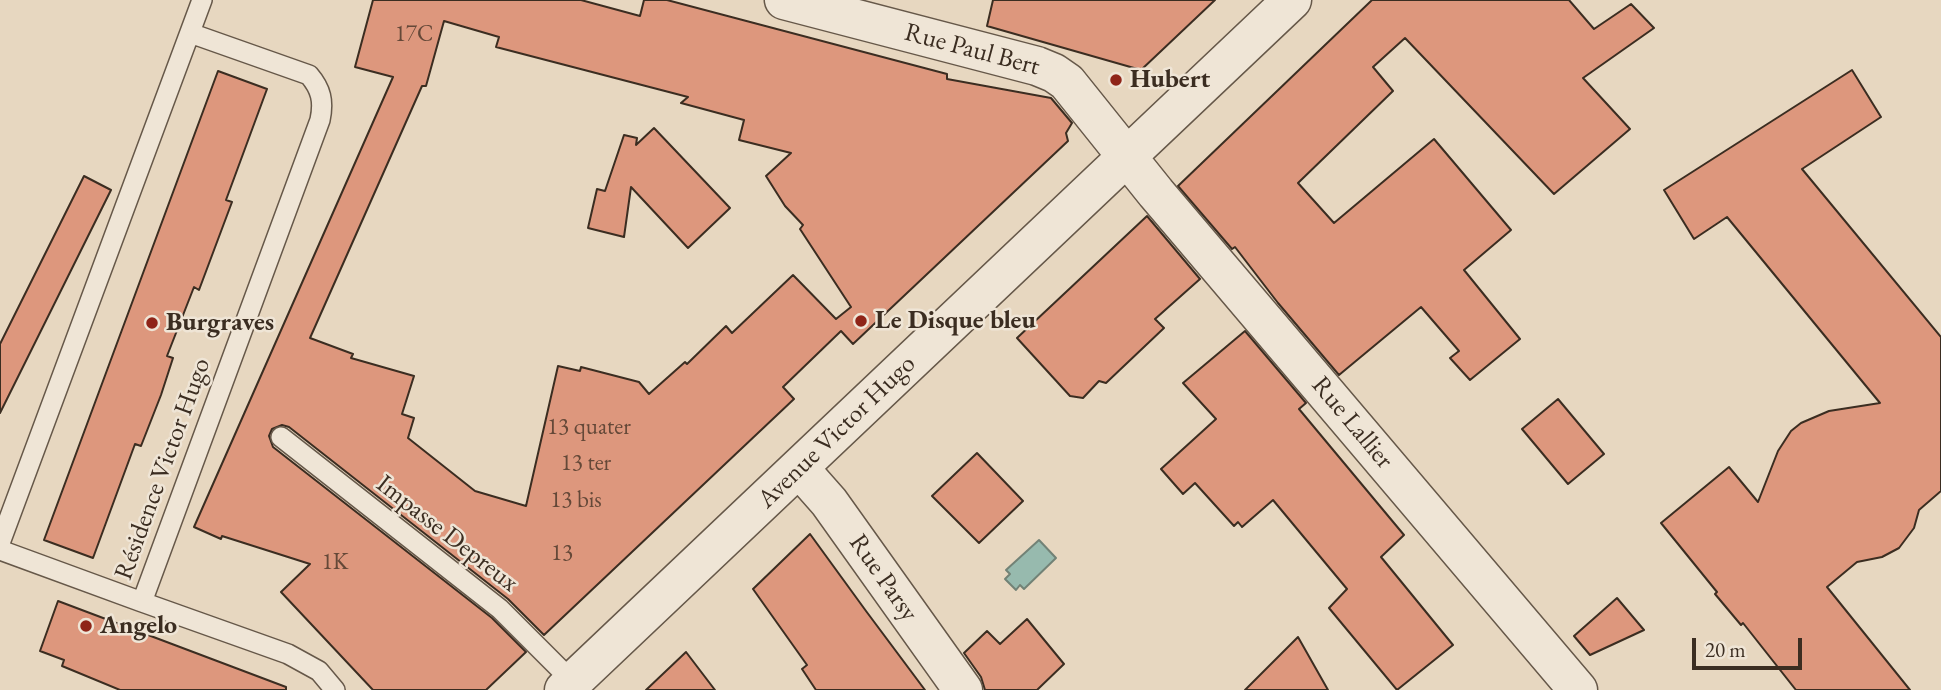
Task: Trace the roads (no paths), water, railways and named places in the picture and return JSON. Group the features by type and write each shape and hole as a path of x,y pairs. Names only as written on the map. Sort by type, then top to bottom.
{"street":[{"name":"Rue Paul Bert","path":"784,0 1054,73 1067,82 1126,156"},
{"name":"Avenue Victor Hugo","path":"568,686 1292,0"},
{"name":"Rue Lallier","path":"1126,156 1562,686"},
{"name":"Rue Parsy","path":"799,468 829,502 963,690"}],"lane":[{"path":"0,542 202,0"},
{"name":"Résidence Victor Hugo","path":"190,33 309,75 317,85 322,109 316,133 142,603 288,654 318,671 335,690"},
{"name":"Impasse Depreux","path":"281,437 500,609 535,641 568,686"},
{"path":"0,550 142,603"}],"water":[{"path":"1039,540 1056,558 1024,589 1020,585 1016,590 1005,579 1010,574 1006,570"}],"place":[{"name":"Hubert","path":"1116,80"},
{"name":"Le Disque bleu","path":"861,321"},
{"name":"Burgraves","path":"152,323"},
{"name":"Angelo","path":"86,626"}]}
